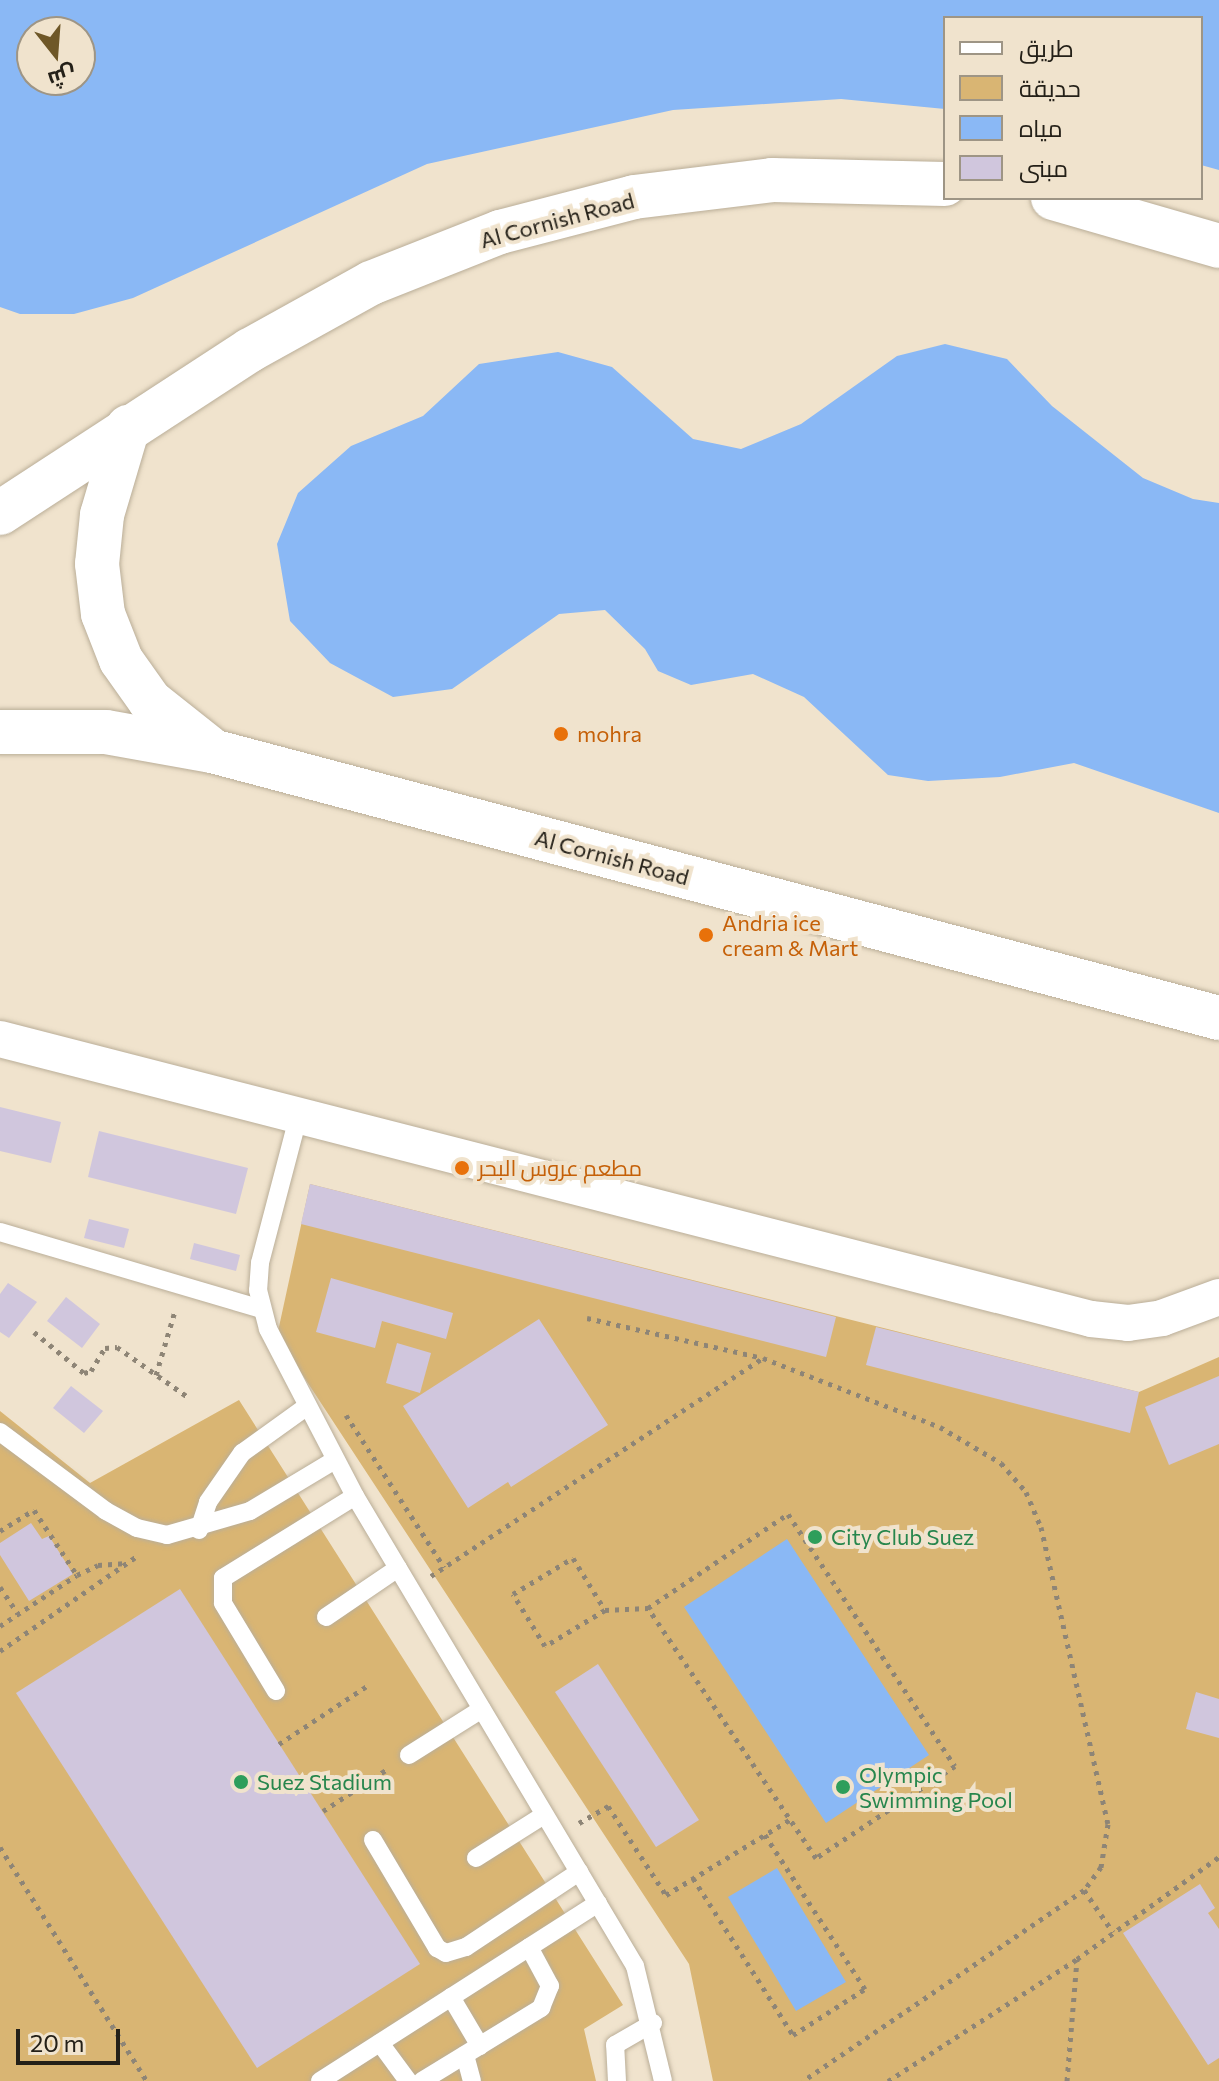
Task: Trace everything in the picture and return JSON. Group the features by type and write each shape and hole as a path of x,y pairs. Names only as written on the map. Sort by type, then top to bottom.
{"main road":[{"name":"Al Cornish Road","path":"0,513 250,350 371,283 500,232 634,197 772,180 943,184"},
{"path":"1060,200 1219,246"},
{"path":"128,427 102,515 97,564 103,614 121,660 150,701 212,751"},
{"name":"Al Cornish Road","path":"0,732 106,732 212,751 1219,1018"}],"street":[{"path":"0,1039 1091,1319 1128,1323 1162,1318 1219,1297"}],"lane":[{"path":"299,1114 260,1263 262,1309 306,1407 355,1496 635,1966 653,2023 663,2081"},
{"path":"0,1232 262,1309"},
{"path":"199,1530 208,1502 242,1453 306,1407"},
{"path":"0,1432 106,1511 137,1528 167,1535 199,1530 250,1511 335,1460"},
{"path":"276,1691 223,1603 223,1578 355,1496"},
{"path":"326,1617 398,1568"},
{"path":"409,1755 482,1709"},
{"path":"476,1858 544,1815"},
{"path":"373,1840 437,1948 446,1953 466,1947 579,1872"},
{"path":"320,2081 598,1903"},
{"path":"422,2081 547,2001 548,1979 529,1947"},
{"path":"451,1997 473,2050 472,2081"},
{"path":"617,2081 615,2045 653,2023"},
{"path":"380,2043 408,2081"}],"path":[{"path":"156,1375 182,1287"},
{"path":"587,1318 763,1358 952,1433 994,1457 1026,1492 1041,1527 1108,1824 1101,1867 1084,1890 803,2081"},
{"path":"34,1332 84,1373 91,1371 111,1345 188,1397"},
{"path":"410,1589 763,1358"},
{"path":"342,1409 444,1567"},
{"path":"0,1531 34,1510 77,1575"},
{"path":"605,1610 573,1558 513,1594 545,1646 605,1610 648,1608 788,1514 955,1766 816,1858 648,1608"},
{"path":"0,1651 167,1535"},
{"path":"0,1626 77,1575 98,1565 127,1563"},
{"path":"0,1587 18,1614"},
{"path":"279,1744 370,1684"},
{"path":"323,1811 409,1755"},
{"path":"558,1836 608,1806 666,1895 791,1819"},
{"path":"693,1878 793,2035 865,1989 765,1835"},
{"path":"0,1847 147,2081"},
{"path":"888,2081 1077,1959 1219,1857"},
{"path":"1084,1890 1113,1932"},
{"path":"1067,2081 1077,1959"}],"green space":[{"name":"City Club Suez","path":"310,1184 1139,1392 1219,1357 1219,2081 713,2081 689,1964 277,1336"},
{"name":"Suez Stadium","path":"239,1400 623,2005 584,2029 596,2081 0,2081 0,1411 90,1483"}],"water":[{"path":"0,0 1219,0 1219,170 1203,166 1203,16 943,16 943,109 841,99 673,110 427,164 133,298 74,314 20,314 0,307"},
{"path":"945,344 1007,359 1052,406 1143,478 1193,499 1219,503 1219,813 1074,763 1000,777 928,781 888,775 804,697 753,674 691,685 658,671 645,649 605,610 559,614 452,689 393,697 330,663 290,621 277,544 298,493 351,446 423,416 479,364 558,352 612,367 693,439 741,449 801,424 897,356"},
{"path":"787,1539 929,1755 826,1823 684,1607"},
{"path":"777,1868 846,1982 796,2011 728,1897"}],"building":[{"path":"0,1107 61,1122 51,1163 0,1151"},
{"path":"99,1131 248,1168 236,1214 88,1177"},
{"path":"310,1184 836,1317 826,1357 301,1224"},
{"path":"89,1219 129,1229 124,1248 84,1238"},
{"path":"194,1243 240,1255 236,1271 190,1259"},
{"path":"331,1278 453,1313 446,1339 382,1321 375,1348 316,1332"},
{"path":"8,1283 37,1302 9,1338 0,1332 0,1294"},
{"path":"66,1297 100,1324 82,1348 47,1321"},
{"path":"539,1319 608,1425 511,1487 508,1482 468,1508 403,1406"},
{"path":"876,1327 1139,1392 1130,1433 866,1365"},
{"path":"397,1343 431,1353 420,1393 386,1383"},
{"path":"1219,1376 1219,1444 1169,1465 1145,1407"},
{"path":"71,1386 103,1411 84,1433 53,1408"},
{"path":"31,1523 42,1539 49,1536 73,1574 29,1601 0,1555 0,1543"},
{"path":"180,1589 420,1964 257,2068 16,1693"},
{"path":"598,1664 699,1820 656,1847 555,1692"},
{"path":"1196,1692 1219,1699 1219,1738 1186,1729"},
{"path":"1200,1884 1215,1908 1208,1913 1219,1929 1219,2058 1208,2065 1123,1933"}],"place":[{"name":"mohra","path":"561,734"},
{"name":"Andria ice cream & Mart","path":"706,935"},
{"name":"مطعم عروس البحر","path":"462,1168"},
{"name":"City Club Suez","path":"815,1537"},
{"name":"Suez Stadium","path":"241,1782"},
{"name":"Olympic Swimming Pool","path":"843,1787"}]}
